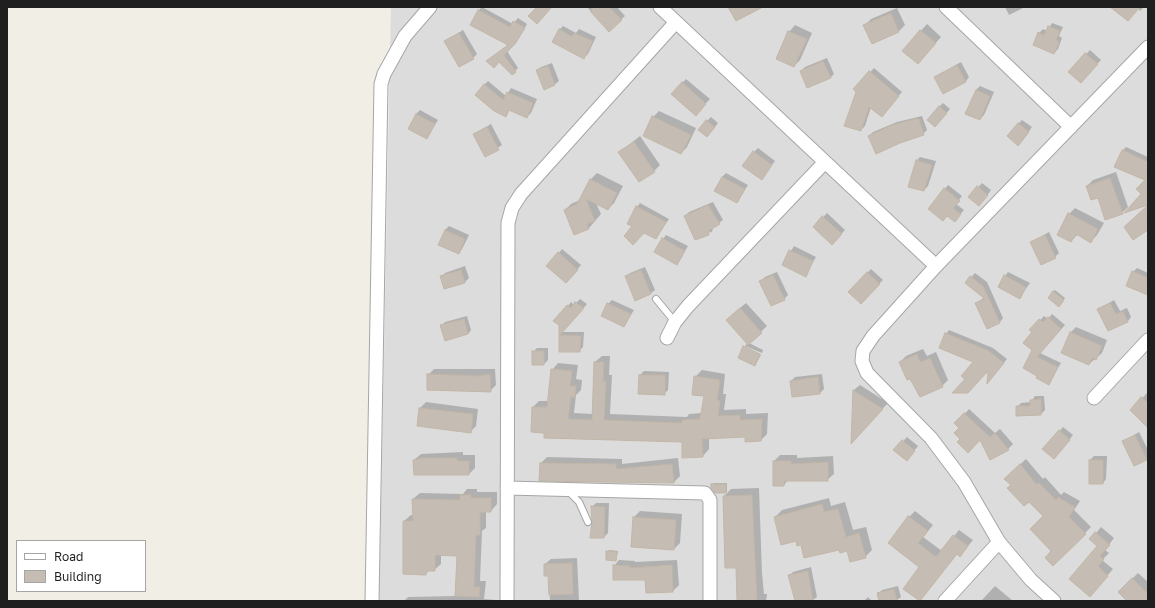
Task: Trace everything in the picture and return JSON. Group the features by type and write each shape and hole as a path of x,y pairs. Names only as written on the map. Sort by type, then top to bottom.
{"street":[{"path":"372,601 381,84 384,74 405,36 430,7"},
{"path":"660,7 824,163 936,266"},
{"path":"946,7 1071,127"},
{"path":"507,601 508,223 512,208 521,194 676,22"},
{"path":"1054,601 1031,580 999,542 971,493 932,438 867,373 862,361 863,351 871,339 936,266 1146,52"},
{"path":"667,338 675,322 688,306 824,163"},
{"path":"1094,398 1148,340"},
{"path":"507,488 566,488 705,493 710,500 710,601"},
{"path":"945,601 999,542"}],"lane":[{"path":"656,299 675,322"},
{"path":"566,488 579,502 588,522"}],"shaded area":[{"path":"391,7 1148,7 1148,601 379,601"}],"building":[{"path":"537,7 552,7 537,24 528,16"},
{"path":"594,7 609,7 622,20 609,32 590,11"},
{"path":"728,7 763,7 736,21"},
{"path":"1110,7 1140,7 1128,21"},
{"path":"478,10 510,27 513,21 525,28 515,44 504,55 516,72 512,75 499,62 494,68 486,61 508,45 470,25"},
{"path":"891,13 899,32 872,44 863,25"},
{"path":"1048,26 1060,31 1056,40 1059,42 1054,54 1033,45 1038,32 1044,35"},
{"path":"559,29 572,37 574,33 593,41 584,59 552,42"},
{"path":"920,30 936,43 918,64 902,51"},
{"path":"788,31 807,39 794,67 776,59"},
{"path":"459,33 474,59 459,67 444,41"},
{"path":"1085,53 1098,64 1081,83 1068,72"},
{"path":"823,61 831,78 807,88 800,71"},
{"path":"957,65 966,82 943,94 934,77"},
{"path":"548,66 555,85 544,90 536,70"},
{"path":"869,71 899,96 882,117 869,107 861,131 844,126 856,92 853,89"},
{"path":"682,82 706,104 696,116 671,94"},
{"path":"484,84 503,100 507,92 533,103 527,118 509,110 506,117 494,111 475,95"},
{"path":"976,90 990,96 980,120 965,114"},
{"path":"939,106 947,113 935,127 927,120"},
{"path":"416,114 435,124 427,139 408,129"},
{"path":"652,116 691,135 681,154 643,136"},
{"path":"919,119 924,135 900,143 876,154 868,136 892,125"},
{"path":"706,120 715,127 707,137 698,130"},
{"path":"1018,123 1029,132 1018,146 1007,136"},
{"path":"487,127 499,150 485,157 473,134"},
{"path":"634,142 655,172 639,182 618,152"},
{"path":"1122,150 1148,162 1148,205 1124,213 1141,194 1136,189 1145,180 1114,167"},
{"path":"753,151 772,165 762,180 742,166"},
{"path":"916,160 932,165 924,191 908,187"},
{"path":"722,177 745,189 737,203 714,191"},
{"path":"1110,178 1123,214 1105,220 1098,198 1091,200 1086,186"},
{"path":"590,179 617,193 608,210 586,199 595,221 587,224 589,229 574,235 564,210 577,204"},
{"path":"977,186 988,195 979,206 968,197"},
{"path":"944,188 960,201 953,208 961,214 955,222 947,216 943,221 928,209"},
{"path":"708,205 720,224 708,231 709,235 695,240 684,216"},
{"path":"1148,205 1148,230 1133,240 1124,227"},
{"path":"636,206 666,222 656,239 644,233 633,245 624,236 632,226 627,224"},
{"path":"1068,213 1098,229 1091,243 1076,234 1071,242 1057,235"},
{"path":"822,216 842,234 832,245 813,227"},
{"path":"445,230 465,239 459,254 438,245"},
{"path":"1045,235 1056,258 1041,265 1030,242"},
{"path":"662,238 685,251 677,265 654,252"},
{"path":"789,250 813,261 806,277 782,265"},
{"path":"558,252 578,270 566,283 546,266"},
{"path":"461,270 465,283 444,289 440,276"},
{"path":"641,270 651,294 635,301 625,276"},
{"path":"1132,271 1148,278 1148,295 1126,286"},
{"path":"867,272 880,284 861,304 848,292"},
{"path":"773,275 785,300 771,306 759,281"},
{"path":"1004,275 1026,287 1020,299 998,287"},
{"path":"970,276 983,286 1000,323 987,329 975,303 985,299 965,283"},
{"path":"1053,291 1064,300 1059,307 1048,298"},
{"path":"575,302 584,308 560,335 581,336 580,352 559,352 559,325 553,321 567,305 571,308"},
{"path":"607,303 631,314 624,327 601,316"},
{"path":"1110,303 1116,314 1123,311 1128,322 1108,331 1097,309"},
{"path":"740,308 762,333 748,345 726,320"},
{"path":"1048,317 1061,329 1037,357 1058,367 1049,385 1036,378 1037,376 1023,368 1032,350 1023,343 1032,332 1029,330 1039,319 1043,322"},
{"path":"464,319 468,334 445,341 440,325"},
{"path":"1070,332 1102,346 1096,360 1092,358 1089,365 1061,353"},
{"path":"945,333 989,351 1004,363 987,384 988,371 968,393 952,393 965,379 961,376 973,362 939,348"},
{"path":"743,346 760,354 755,366 738,358"},
{"path":"532,351 544,351 544,365 532,365"},
{"path":"917,354 920,362 930,358 943,387 920,397 910,379 907,380 899,362"},
{"path":"594,362 604,362 603,381 606,381 604,420 682,423 682,420 700,419 704,396 692,395 694,376 720,380 717,400 720,401 718,416 740,415 740,420 762,419 761,441 745,442 745,437 702,439 703,457 682,458 682,442 544,438 544,433 531,432 532,407 547,407 551,369 572,371 570,386 576,386 575,397 571,397 568,419 592,420"},
{"path":"427,374 479,376 490,374 491,392 427,390"},
{"path":"639,375 665,375 665,395 638,394"},
{"path":"818,377 820,394 792,397 790,381"},
{"path":"853,390 883,409 851,444"},
{"path":"1141,397 1148,403 1148,428 1130,410"},
{"path":"1041,399 1041,415 1016,416 1016,406 1030,406 1030,400"},
{"path":"419,408 473,414 471,433 417,426"},
{"path":"964,413 990,437 995,433 1009,450 990,460 980,440 968,453 957,442 960,439 954,433 959,428 954,423"},
{"path":"1059,430 1070,440 1054,459 1042,449"},
{"path":"1135,435 1147,460 1134,466 1122,441"},
{"path":"902,440 915,451 907,461 893,450"},
{"path":"423,458 457,458 457,461 469,461 469,475 414,475 413,460"},
{"path":"1089,460 1103,460 1103,484 1089,484"},
{"path":"773,461 791,461 791,464 828,462 828,481 784,481 784,486 773,486"},
{"path":"540,463 616,464 616,469 672,464 674,483 539,481"},
{"path":"1020,464 1036,484 1039,483 1056,500 1058,497 1075,507 1069,517 1086,534 1053,566 1045,558 1051,551 1030,529 1043,516 1029,502 1024,506 1007,488 1011,485 1004,479"},
{"path":"711,484 726,484 726,493 715,493 711,488"},
{"path":"460,495 471,495 471,498 491,498 491,512 480,512 480,535 476,535 474,587 480,587 479,597 455,596 457,556 435,555 435,571 426,571 426,575 403,574 403,521 413,521 412,499 460,500"},
{"path":"752,495 757,601 737,601 736,568 725,568 723,496"},
{"path":"822,504 824,512 838,509 846,537 859,533 866,558 850,562 847,551 840,553 839,550 804,558 801,545 797,546 796,541 781,545 774,517"},
{"path":"591,506 605,507 604,538 590,538 592,522"},
{"path":"908,516 928,531 918,543 936,557 953,535 968,546 960,557 957,554 920,601 903,589 919,567 888,543"},
{"path":"633,517 676,520 674,550 631,547"},
{"path":"1095,532 1110,545 1100,556 1104,559 1098,566 1108,576 1090,597 1069,579 1097,546 1089,539"},
{"path":"606,551 617,552 616,561 606,560"},
{"path":"572,563 573,594 549,595 548,576 544,576 544,564"},
{"path":"613,565 630,566 630,568 672,565 673,592 646,593 645,580 613,580"},
{"path":"808,571 813,601 795,601 788,575"},
{"path":"1132,578 1148,594 1148,601 1127,601 1118,592"},
{"path":"894,589 897,601 879,601 877,593"}]}
